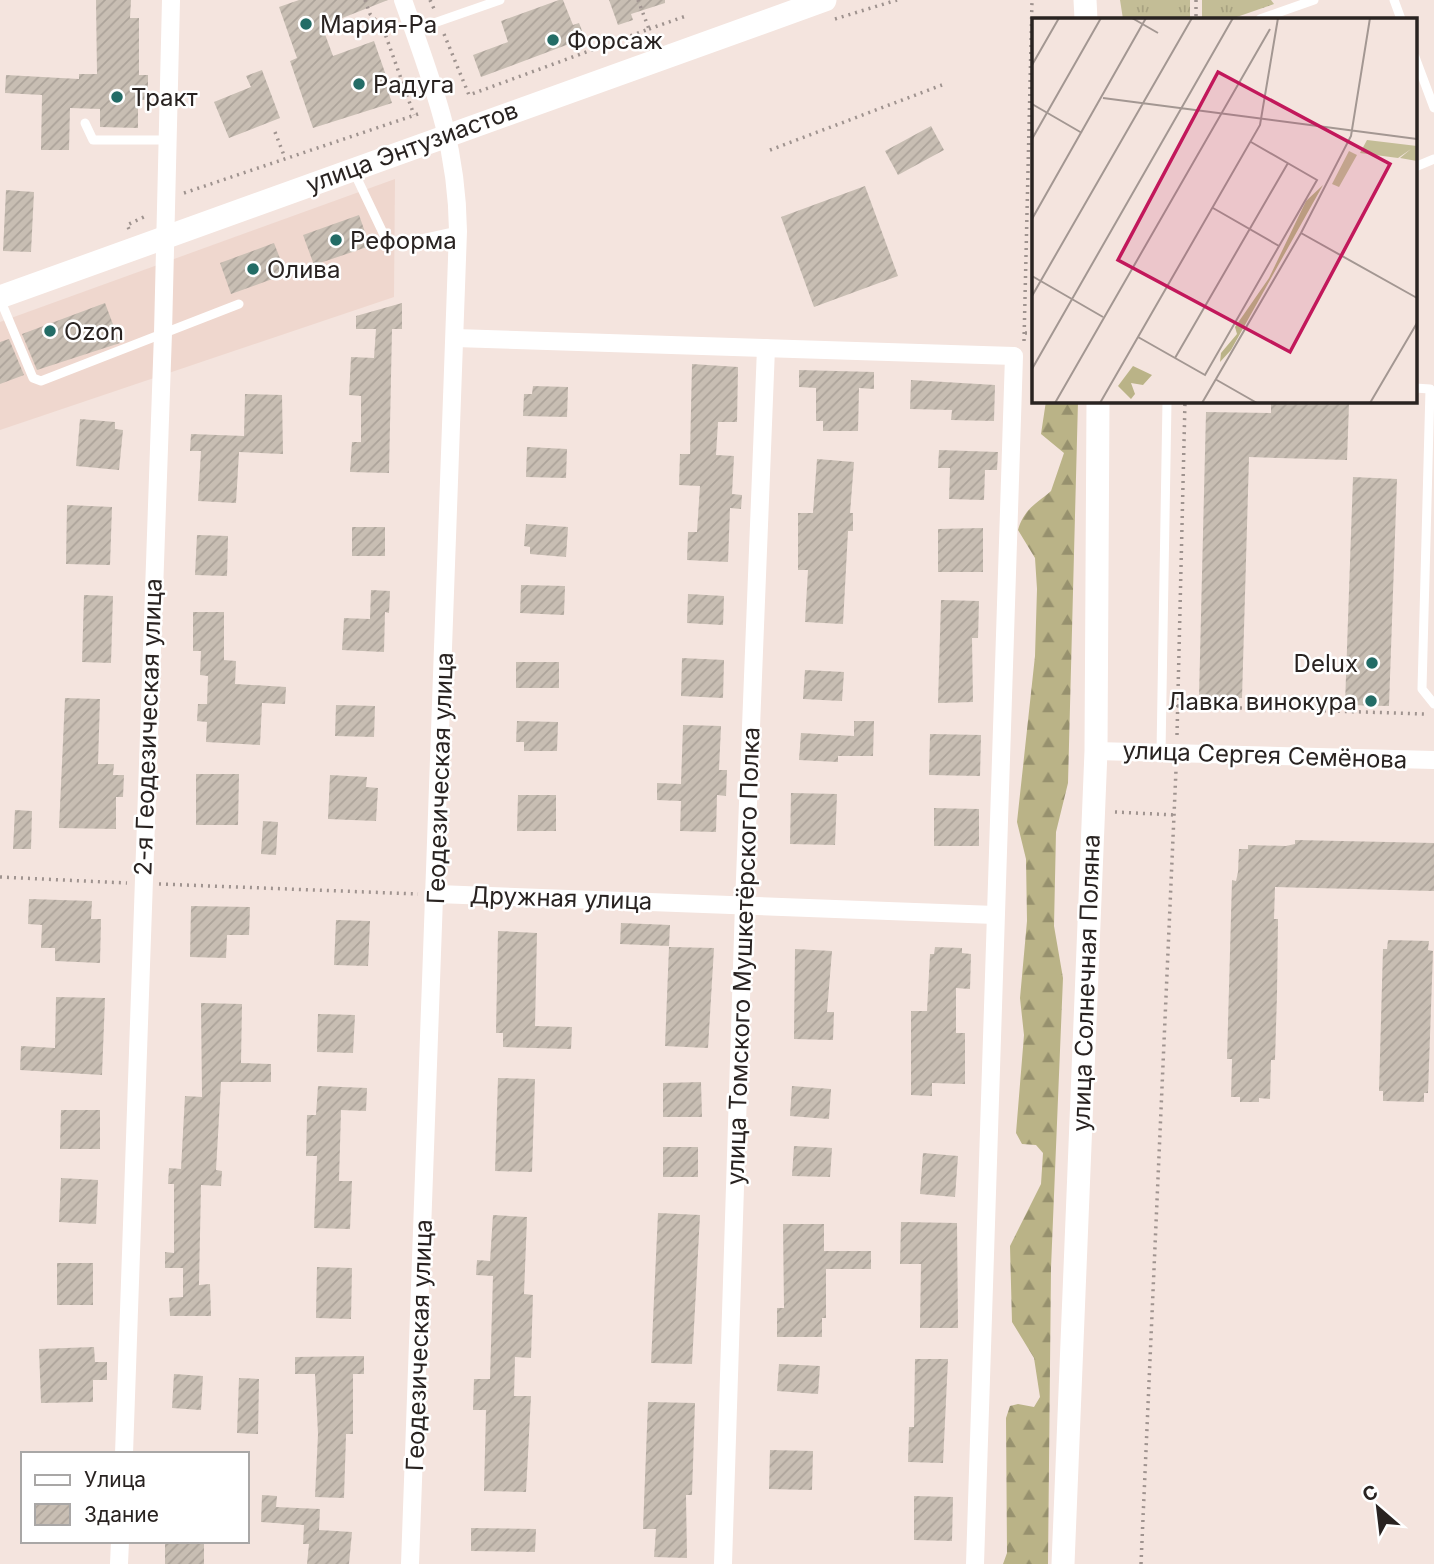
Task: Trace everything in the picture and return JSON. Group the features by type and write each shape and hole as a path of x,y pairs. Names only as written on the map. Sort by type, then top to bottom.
{"street":[{"name":"2-я Геодезическая улица","path":"124,1452 163,333 171,0"},
{"name":"Геодезическая улица","path":"403,0 447,134 456,171 458,231 437,894 410,1564"},
{"name":"улица Энтузиастов","path":"0,298 447,134 825,0"},
{"path":"1085,0 1086,18"},
{"path":"455,338 1014,356 975,1564"},
{"name":"улица Томского Мушкетёрского Полка","path":"723,1564 744,904 766,348"},
{"name":"улица Солнечная Поляна","path":"1063,1564 1096,751 1098,402"},
{"name":"улица Сергея Семёнова","path":"1096,751 1434,760"},
{"name":"Дружная улица","path":"437,894 995,915"},
{"path":"119,1564 120,1543"}],"lane":[{"path":"414,30 500,0"},
{"path":"1263,18 1314,0"},
{"path":"1394,0 1401,18"},
{"path":"1416,60 1434,108"},
{"path":"85,123 93,140 169,140"},
{"path":"1416,167 1434,159"},
{"path":"352,169 384,235 390,241 408,242 458,231"},
{"path":"0,298 37,380 239,304"},
{"path":"1432,389 1422,690 1434,704"},
{"path":"1167,402 1162,705 1169,752"}],"path":[{"path":"365,0 370,14 383,28 414,116"},
{"path":"430,0 469,95 686,16"},
{"path":"638,0 649,29"},
{"path":"1014,356 1023,347 1025,333 1032,0"},
{"path":"1196,0 1196,18"},
{"path":"769,150 942,85"},
{"path":"129,230 127,225 176,196 421,113"},
{"path":"275,132 285,158"},
{"path":"1025,333 1032,333"},
{"path":"1141,1564 1175,815 1169,752 1178,706 1185,402"},
{"path":"1162,705 1434,714"},
{"path":"1093,811 1175,815"},
{"name":"Дружная улица","path":"0,877 437,894"}],"shaded area":[{"path":"395,179 394,297 0,430 0,322"}],"green space":[{"path":"1120,0 1190,0 1190,18 1123,18"},
{"path":"1202,0 1271,0 1274,4 1234,18 1202,18"},
{"path":"1046,402 1078,402 1068,783 1056,832 1054,926 1063,978 1051,1268 1048,1564 1003,1564 1007,1553 1006,1418 1010,1406 1018,1404 1034,1407 1040,1397 1034,1358 1012,1322 1010,1246 1041,1184 1043,1153 1036,1145 1022,1144 1016,1133 1024,1035 1020,998 1027,921 1026,859 1017,822 1035,656 1037,589 1035,558 1018,530 1027,512 1051,491 1064,453 1041,434"}],"building":[{"path":"96,0 131,0 130,18 139,18 139,75 148,75 148,100 138,100 138,128 100,127 100,109 70,108 69,150 41,150 42,95 5,93 6,75 79,79 79,74 97,74"},
{"path":"299,0 388,0 322,26 333,56 374,41 389,84 386,85 392,103 313,128 290,61 297,58 279,7"},
{"path":"563,0 573,25 579,23 585,38 481,77 473,55 508,42 501,21"},
{"path":"609,0 665,0 665,3 631,14 633,20 618,25"},
{"path":"262,70 280,118 229,138 214,102 251,87 246,76"},
{"path":"931,126 944,150 898,175 885,151"},
{"path":"865,186 898,276 814,307 781,217"},
{"path":"6,190 34,192 31,252 3,251"},
{"name":"Реформа","path":"359,215 370,246 314,265 303,235"},
{"name":"Олива","path":"274,243 286,274 231,294 220,263"},
{"path":"105,303 120,343 37,370 22,334"},
{"path":"402,303 402,329 392,329 389,473 350,472 352,442 361,442 361,396 349,395 351,357 374,358 376,329 356,329 356,316"},
{"path":"9,339 24,375 0,384 0,342"},
{"path":"692,364 738,367 737,422 718,422 716,455 734,456 732,494 742,495 741,509 730,508 728,562 687,560 688,532 697,532 700,486 679,485 680,454 690,454"},
{"path":"799,370 874,372 874,389 859,388 858,431 823,431 823,421 816,421 816,388 799,387"},
{"path":"911,380 995,385 994,421 951,420 952,410 910,409"},
{"path":"533,386 568,387 567,417 523,416 524,394 532,394"},
{"path":"245,394 282,395 283,454 239,452 236,503 198,501 201,451 190,451 191,434 244,436"},
{"path":"1271,402 1349,404 1347,460 1249,457 1242,698 1199,697 1206,412 1271,413"},
{"path":"80,419 115,422 115,429 123,430 119,470 76,466"},
{"path":"527,447 567,449 566,478 526,477"},
{"path":"939,450 998,452 997,470 985,470 984,500 949,499 950,468 938,468"},
{"path":"817,459 854,462 850,513 853,513 853,531 848,531 843,624 805,622 808,570 798,570 798,513 813,513"},
{"path":"1353,477 1397,479 1389,706 1345,705"},
{"path":"67,505 112,507 110,565 66,564"},
{"path":"526,524 568,527 566,557 530,554 530,547 524,546"},
{"path":"352,527 385,527 385,556 352,556"},
{"path":"983,528 983,572 938,572 938,529"},
{"path":"197,535 228,536 227,576 195,575"},
{"path":"521,585 565,586 564,615 520,613"},
{"path":"371,590 390,591 389,613 385,612 384,652 342,650 344,618 370,619"},
{"path":"688,594 724,596 723,625 687,623"},
{"path":"84,595 113,596 111,663 82,662"},
{"path":"941,600 979,601 978,638 972,638 973,702 938,703"},
{"path":"193,612 224,612 224,660 236,661 235,684 286,687 285,704 262,703 260,745 206,742 207,722 197,721 198,704 207,704 208,676 200,675 201,651 193,651"},
{"path":"682,658 724,660 723,698 681,696"},
{"path":"516,662 559,662 559,688 516,688"},
{"path":"805,670 844,672 842,701 803,699"},
{"path":"65,698 100,699 98,764 114,764 113,775 124,775 123,797 116,797 116,829 59,828"},
{"path":"336,705 375,706 374,737 335,736"},
{"path":"517,721 558,722 557,751 524,751 524,742 516,742"},
{"path":"854,721 874,721 873,756 838,756 838,762 799,760 801,733 854,736"},
{"path":"683,725 721,726 719,770 727,770 726,796 717,795 716,832 680,831 681,801 657,800 657,783 681,784"},
{"path":"930,734 981,735 980,776 929,775"},
{"path":"196,774 239,774 238,825 196,825"},
{"path":"330,775 367,777 366,787 378,788 376,821 328,819"},
{"path":"791,793 837,794 835,845 790,844"},
{"path":"518,795 556,795 556,831 517,831"},
{"path":"934,808 979,809 979,846 934,846"},
{"path":"15,810 32,811 31,849 13,849"},
{"path":"263,821 278,822 276,855 261,854"},
{"path":"1295,840 1434,843 1434,891 1275,887 1274,919 1278,919 1277,994 1275,1060 1271,1060 1270,1099 1240,1102 1240,1097 1231,1097 1232,1059 1227,1059 1232,880 1236,881 1239,849 1248,849 1248,845 1286,846 1295,844"},
{"path":"29,899 92,901 91,919 101,919 100,963 55,961 55,948 41,948 42,925 28,924"},
{"path":"191,906 250,907 249,935 227,935 226,958 190,957"},
{"path":"336,920 370,921 368,966 334,965"},
{"path":"621,923 670,925 669,946 620,944"},
{"path":"498,931 537,933 535,1026 572,1027 571,1049 503,1047 503,1033 496,1033"},
{"path":"1388,940 1429,941 1428,950 1433,951 1428,1093 1424,1093 1424,1102 1383,1101 1383,1091 1379,1091 1383,949 1387,949"},
{"path":"669,947 714,948 708,1048 665,1046"},
{"path":"935,947 962,948 962,953 971,954 970,989 956,988 956,1033 965,1033 965,1084 932,1083 932,1096 911,1095 911,1011 927,1011 930,954 934,954"},
{"path":"795,949 832,951 827,1012 834,1012 833,1040 794,1039"},
{"path":"56,997 105,998 102,1075 20,1070 21,1046 55,1048"},
{"path":"201,1003 242,1004 241,1063 271,1064 271,1082 221,1082 216,1170 222,1171 221,1186 201,1185 199,1285 210,1284 211,1316 170,1316 169,1298 183,1297 183,1268 165,1268 165,1252 174,1253 174,1184 168,1184 169,1168 181,1169 185,1096 202,1097"},
{"path":"318,1014 355,1015 353,1053 317,1052"},
{"path":"498,1078 535,1079 532,1172 495,1171"},
{"path":"701,1082 702,1117 663,1117 663,1083"},
{"path":"318,1086 367,1088 366,1111 341,1110 339,1181 352,1181 350,1229 314,1228 317,1156 306,1156 307,1115 316,1115"},
{"path":"792,1086 831,1089 829,1119 790,1116"},
{"path":"61,1110 100,1110 100,1149 60,1149"},
{"path":"794,1146 832,1148 830,1177 792,1176"},
{"path":"663,1147 698,1147 698,1177 663,1177"},
{"path":"923,1153 958,1156 955,1197 920,1194"},
{"path":"61,1178 98,1180 96,1224 59,1222"},
{"path":"658,1213 700,1215 692,1364 651,1363"},
{"path":"493,1215 527,1217 524,1294 533,1295 531,1358 515,1357 514,1396 531,1396 526,1492 484,1491 486,1410 473,1410 474,1379 490,1379 493,1276 476,1275 477,1260 490,1261"},
{"path":"901,1222 957,1223 958,1328 920,1328 921,1264 900,1264"},
{"path":"783,1224 824,1224 824,1251 871,1251 871,1269 826,1269 826,1318 822,1318 822,1337 777,1337 777,1308 784,1308"},
{"path":"57,1263 93,1263 93,1305 57,1305"},
{"path":"317,1267 352,1268 351,1319 316,1318"},
{"path":"94,1347 95,1362 107,1362 107,1380 93,1380 93,1402 41,1403 39,1349"},
{"path":"364,1356 364,1374 353,1374 353,1434 346,1434 344,1498 315,1497 318,1434 315,1374 295,1374 295,1357"},
{"path":"915,1359 948,1359 943,1463 908,1462 909,1427 914,1427"},
{"path":"779,1364 820,1366 818,1394 777,1391"},
{"path":"174,1374 203,1376 201,1410 172,1408"},
{"path":"239,1378 259,1379 258,1434 237,1433"},
{"path":"648,1402 695,1403 692,1495 686,1495 687,1558 654,1557 656,1529 643,1529"},
{"path":"770,1450 813,1451 812,1490 769,1489"},
{"path":"262,1495 277,1496 276,1507 320,1509 319,1530 352,1532 349,1564 307,1564 309,1544 303,1544 304,1525 261,1522"},
{"path":"914,1496 953,1497 952,1541 914,1540"},
{"path":"471,1528 536,1529 535,1552 471,1551"},
{"path":"165,1543 204,1543 204,1564 165,1564"}],"place":[{"name":"Мария-Ра","path":"306,24"},
{"name":"Форсаж","path":"553,40"},
{"name":"Радуга","path":"359,84"},
{"name":"Тракт","path":"117,97"},
{"name":"Реформа","path":"336,240"},
{"name":"Олива","path":"253,269"},
{"name":"Ozon","path":"50,331"},
{"name":"Delux","path":"1372,663"},
{"name":"Лавка винокура","path":"1371,701"}]}
